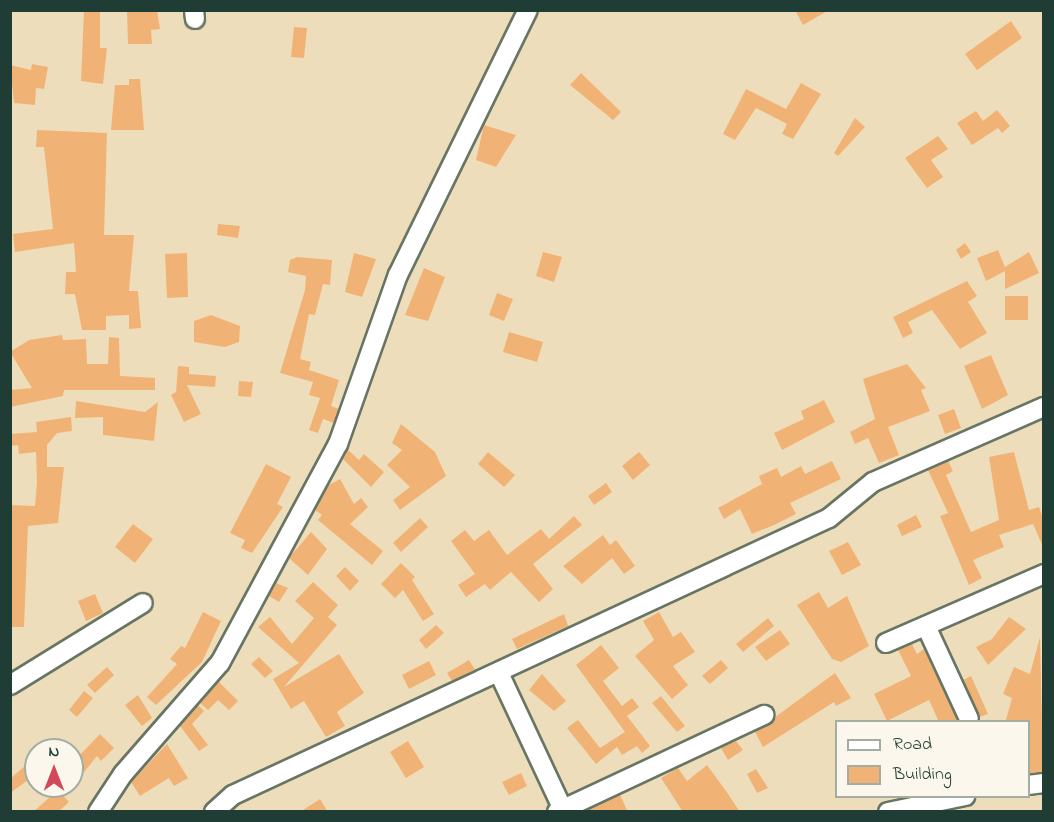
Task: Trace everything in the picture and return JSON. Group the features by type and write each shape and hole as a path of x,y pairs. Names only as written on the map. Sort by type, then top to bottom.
{"street":[{"path":"98,812 123,774 220,663 338,444 398,275 528,10"},
{"path":"214,812 233,795 829,518 873,482 1044,407"},
{"path":"886,643 1044,574"},
{"path":"10,685 143,603"},
{"path":"926,626 969,719"},
{"path":"499,673 561,811 764,715"},
{"path":"888,812 955,798"}],"building":[{"path":"84,10 100,10 100,48 107,48 103,84 81,81"},
{"path":"127,10 157,10 160,29 151,30 152,44 128,44"},
{"path":"795,10 829,10 803,25"},
{"path":"1011,21 1022,38 977,70 965,54"},
{"path":"294,27 307,28 304,58 291,57"},
{"path":"32,64 48,67 44,89 36,88 35,105 14,103 10,65 31,70"},
{"path":"581,73 621,112 613,120 570,85"},
{"path":"129,79 140,79 144,130 111,130 115,85 129,85"},
{"path":"801,83 821,94 793,139 782,134 787,124 756,108 735,140 723,134 746,89 786,109"},
{"path":"997,110 1010,126 1002,133 998,128 972,145 957,123 976,111 983,121"},
{"path":"855,118 865,127 838,156 834,153"},
{"path":"484,125 516,135 496,167 476,160"},
{"path":"37,130 107,133 104,235 134,235 129,291 138,291 141,328 129,329 129,315 106,316 106,330 82,330 75,294 65,294 66,272 76,272 74,243 15,252 13,234 53,229 44,147 36,147"},
{"path":"938,136 948,149 931,160 943,177 927,188 905,158"},
{"path":"218,224 240,226 238,238 217,235"},
{"path":"965,243 971,252 961,259 956,250"},
{"path":"998,250 1005,267 1029,252 1039,273 1005,289 1005,271 986,281 977,258"},
{"path":"543,252 562,257 554,282 536,276"},
{"path":"187,253 188,297 167,298 165,254"},
{"path":"354,253 376,259 362,297 345,292"},
{"path":"297,257 332,260 330,285 323,284 315,315 309,314 300,359 311,362 309,370 339,380 331,406 339,409 334,423 323,419 318,433 309,430 320,398 309,395 313,382 280,373 305,290 306,276 288,272 290,260"},
{"path":"424,268 445,277 428,321 405,315"},
{"path":"967,281 977,296 968,302 987,333 960,349 932,310 908,322 913,333 903,338 893,317"},
{"path":"497,293 513,299 504,321 489,315"},
{"path":"1005,296 1028,296 1028,320 1005,320"},
{"path":"211,315 240,326 239,342 225,347 194,342 194,321"},
{"path":"509,332 543,342 537,362 503,352"},
{"path":"62,335 63,340 86,339 87,364 108,364 109,337 119,338 120,376 155,378 155,390 64,390 63,396 10,407 10,390 32,388 10,352 29,340"},
{"path":"991,355 1008,395 982,409 964,366"},
{"path":"907,364 926,388 921,390 930,411 888,427 899,455 879,463 868,438 855,444 850,432 875,419 863,379"},
{"path":"178,366 189,367 189,374 216,376 215,387 187,385 201,414 184,422 171,395 176,392"},
{"path":"239,381 253,382 251,397 238,396"},
{"path":"824,400 835,422 782,450 774,433 804,419 801,411"},
{"path":"76,401 145,412 158,402 154,441 103,435 103,417 75,418"},
{"path":"954,409 961,428 945,434 938,415"},
{"path":"71,417 72,431 57,433 47,445 47,467 64,467 58,523 28,526 24,627 10,627 10,505 35,506 37,482 36,452 19,454 18,445 10,446 10,434 37,432 36,422"},
{"path":"401,424 435,452 446,476 400,510 393,500 410,487 387,465 402,450 392,443"},
{"path":"348,450 359,460 364,454 384,472 371,487 343,459"},
{"path":"488,452 515,475 504,487 478,464"},
{"path":"639,452 650,465 633,480 622,466"},
{"path":"1014,452 1029,510 1039,507 1044,522 1044,549 1033,524 999,535 1004,547 973,560 982,578 969,585 940,516 948,513 928,470 948,461 953,471 946,475 971,532 999,520 989,457"},
{"path":"832,461 841,479 790,503 796,514 774,525 752,534 740,509 724,519 718,508 762,484 759,476 777,468 781,477 801,466 805,474"},
{"path":"266,464 291,477 277,504 283,507 252,553 241,548 245,540 230,533"},
{"path":"340,479 354,504 361,498 368,507 350,524 383,551 372,565 318,520 322,515 315,510 329,485"},
{"path":"606,483 612,492 594,505 588,496"},
{"path":"916,515 922,527 902,536 897,525"},
{"path":"574,516 582,525 533,564 553,589 539,602 511,572 490,590 485,584 466,597 458,585 475,574 451,541 465,530 474,541 489,530 507,555 541,529 549,539"},
{"path":"420,518 428,527 401,552 393,543"},
{"path":"133,524 153,539 135,563 115,547"},
{"path":"311,532 327,549 308,575 289,558"},
{"path":"603,535 610,545 616,540 635,566 624,574 612,558 582,584 563,566"},
{"path":"848,542 861,565 842,575 829,551"},
{"path":"401,563 415,577 412,580 434,614 423,621 403,590 395,598 381,584"},
{"path":"345,567 359,581 350,591 336,576"},
{"path":"313,582 338,605 328,617 337,625 284,687 339,654 364,693 337,712 345,726 326,737 304,701 291,709 273,679 299,663 258,627 270,617 292,644 314,618 295,601"},
{"path":"276,583 288,588 279,602 269,596"},
{"path":"819,592 828,608 847,596 869,646 841,662 832,659 797,605"},
{"path":"95,594 103,613 86,621 78,601"},
{"path":"203,612 221,621 202,662 156,705 147,697 177,664 170,659 181,646 185,648"},
{"path":"659,612 673,637 681,632 695,652 673,666 688,685 672,699 635,656 654,640 643,621"},
{"path":"564,614 568,626 517,649 512,639"},
{"path":"1009,617 1026,629 988,665 976,647 992,639"},
{"path":"768,618 774,626 743,652 736,644"},
{"path":"436,625 444,633 426,649 419,640"},
{"path":"780,630 790,644 766,661 755,647"},
{"path":"1040,637 1043,772 1030,774 1030,720 1006,720 1012,698 1003,694 1014,667 1030,674"},
{"path":"912,644 917,654 924,649 957,720 938,720 929,700 887,720 874,694 911,676 898,650"},
{"path":"601,645 619,668 603,681 622,706 632,698 639,707 627,716 650,746 642,753 637,746 622,755 617,747 596,764 567,728 578,720 600,748 625,732 576,665"},
{"path":"259,657 273,671 265,678 251,664"},
{"path":"469,660 475,670 452,681 447,673"},
{"path":"721,660 728,668 710,684 702,676"},
{"path":"429,661 436,675 409,689 402,675"},
{"path":"107,667 114,675 95,693 87,685"},
{"path":"835,673 851,698 836,706 834,702 763,747 755,732"},
{"path":"542,674 566,701 554,711 529,690"},
{"path":"971,676 988,714 980,717 963,680"},
{"path":"219,682 238,701 229,710 218,700 208,710 200,703"},
{"path":"84,691 93,698 77,717 69,710"},
{"path":"138,695 152,718 142,726 125,705"},
{"path":"661,696 685,726 677,732 652,703"},
{"path":"198,705 204,711 192,724 208,745 199,751 180,726"},
{"path":"100,734 114,748 101,761 97,756 84,772 84,751"},
{"path":"408,741 424,767 406,778 390,752"},
{"path":"736,741 743,750 728,760 721,748"},
{"path":"167,744 188,778 174,786 169,778 140,796 131,782"},
{"path":"707,765 740,812 683,812 661,778 678,768 687,781"},
{"path":"24,767 24,783 10,793 10,779"},
{"path":"756,769 768,788 757,793 747,774"},
{"path":"521,773 527,786 509,795 502,782"},
{"path":"620,795 628,812 587,812 587,810"},
{"path":"49,798 65,798 69,802 58,812 33,812"},
{"path":"320,799 328,812 300,812"}]}
